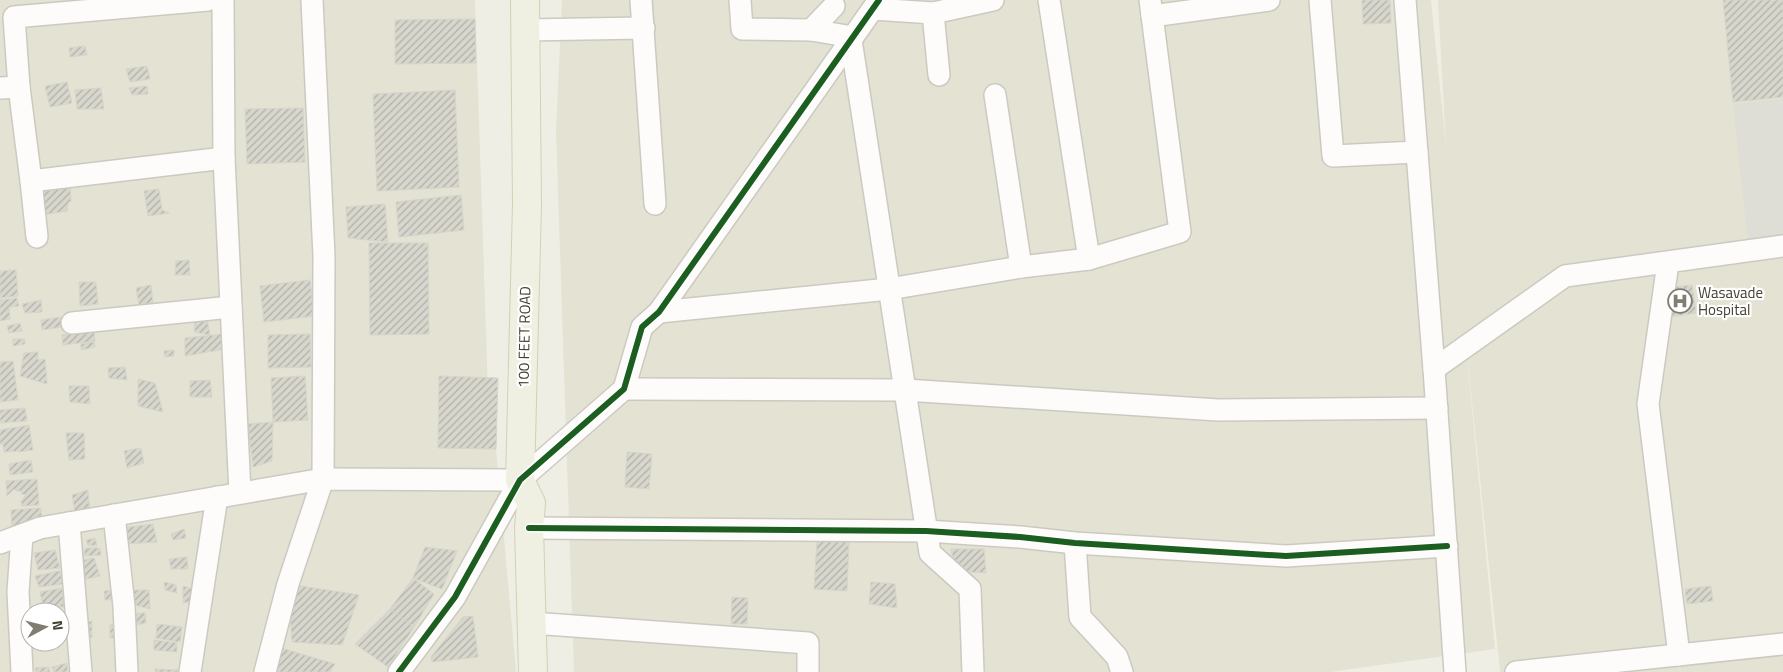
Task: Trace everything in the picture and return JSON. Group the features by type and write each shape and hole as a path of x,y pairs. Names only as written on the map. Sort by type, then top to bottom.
{"main road":[{"name":"100 FEET ROAD","path":"525,0 527,204 520,480 531,503 529,528 533,672"}],"street":[{"path":"36,237 31,181 9,88 12,8 208,0"},
{"path":"223,0 224,158 240,493"},
{"path":"265,672 288,584 323,479 324,256 312,0"},
{"path":"641,0 655,204"},
{"path":"740,0 742,28 811,30 852,38"},
{"path":"399,672 455,597 520,480 624,389 642,327 659,312 876,4 933,13 993,0"},
{"path":"1048,0 1089,259"},
{"path":"659,312 889,289 1021,267 1089,259 1180,232 1151,8 1269,0"},
{"path":"1320,0 1333,156 1417,152"},
{"path":"1405,0 1437,408 1455,672"},
{"path":"811,30 831,3 852,38 930,553 970,589 973,672"},
{"path":"933,13 939,76"},
{"path":"525,30 644,28"},
{"path":"995,95 1021,267"},
{"path":"31,181 224,158"},
{"path":"1434,369 1565,276 1783,246"},
{"path":"1668,263 1648,404 1679,655"},
{"path":"72,323 231,307"},
{"path":"624,389 905,390 1218,410 1437,408"},
{"path":"0,543 40,528 323,479 520,480"},
{"path":"190,672 217,497"},
{"path":"114,515 124,606 127,672"},
{"path":"69,523 81,672"},
{"path":"529,528 926,531 1020,537 1075,543 1286,556 1447,546"},
{"path":"22,535 18,592 22,672"},
{"path":"1075,543 1080,617 1117,657 1122,672"},
{"path":"532,623 808,643 808,672"},
{"path":"1516,672 1783,644"}],"shaded area":[{"path":"0,0 475,0 489,424 496,449 516,672 0,672"},
{"path":"562,0 1431,0 1446,147 1438,0 1783,0 1783,672 1500,672 1464,325 1495,649 1330,672 574,672 556,131"},
{"path":"1783,99 1783,237 1748,241 1733,104"}],"building":[{"path":"1362,0 1390,0 1391,23 1363,24"},
{"path":"1723,0 1783,0 1783,97 1733,102"},
{"path":"475,19 476,63 395,64 395,20"},
{"path":"85,46 87,55 70,57 69,48"},
{"path":"147,66 150,79 130,82 126,69"},
{"path":"67,82 72,103 50,107 45,86"},
{"path":"147,86 148,94 132,95 129,88"},
{"path":"101,88 104,109 77,109 75,90"},
{"path":"455,90 459,187 377,191 373,94"},
{"path":"303,108 305,162 247,164 245,109"},
{"path":"44,187 70,187 71,201 68,203 67,211 42,215 38,193"},
{"path":"159,189 162,210 169,213 148,216 144,191"},
{"path":"461,195 464,230 399,237 396,202"},
{"path":"385,204 388,242 348,238 346,207"},
{"path":"369,243 428,243 429,334 370,335"},
{"path":"189,260 190,275 175,275 176,261"},
{"path":"16,270 18,296 0,298 0,271"},
{"path":"310,280 314,316 264,322 260,286"},
{"path":"79,282 96,282 98,304 80,306"},
{"path":"151,285 153,303 139,305 136,288"},
{"path":"1692,285 1696,313 1669,317 1665,288"},
{"path":"17,298 19,306 9,307 10,319 0,321 0,300"},
{"path":"41,300 42,312 25,313 22,304"},
{"path":"61,317 62,327 42,330 41,320"},
{"path":"194,318 207,319 210,335 195,332"},
{"path":"20,323 22,331 9,333 7,326"},
{"path":"94,331 95,341 63,345 62,335"},
{"path":"224,334 225,349 185,356 185,338"},
{"path":"310,334 311,367 268,368 268,335"},
{"path":"13,339 25,339 25,344 13,346"},
{"path":"94,342 95,347 81,350 81,344"},
{"path":"174,350 174,356 165,357 164,351"},
{"path":"38,352 38,360 45,359 47,384 20,376 24,353"},
{"path":"13,361 18,400 0,402 0,362"},
{"path":"125,367 127,380 109,378 108,368"},
{"path":"305,376 308,420 273,422 271,378"},
{"path":"439,376 498,378 496,449 438,448"},
{"path":"138,379 155,383 163,412 138,406"},
{"path":"210,380 212,397 190,397 190,381"},
{"path":"69,386 89,386 90,404 70,402"},
{"path":"25,408 27,421 0,423 0,410"},
{"path":"273,422 272,461 253,467 248,424"},
{"path":"29,425 33,450 4,452 3,444 0,444 0,430"},
{"path":"66,433 84,433 85,459 69,460"},
{"path":"141,448 144,463 127,468 124,451"},
{"path":"627,452 652,454 649,489 625,487"},
{"path":"31,460 33,472 10,475 9,464"},
{"path":"37,479 39,505 22,506 21,501 26,495 14,489 7,496 6,481"},
{"path":"88,490 90,513 75,513 72,495"},
{"path":"41,508 42,525 12,527 11,510"},
{"path":"153,524 157,542 123,544 122,528"},
{"path":"184,529 186,538 173,540 171,534"},
{"path":"95,538 97,546 88,545 86,540"},
{"path":"817,541 849,542 847,591 814,589"},
{"path":"425,547 457,551 442,589 413,578"},
{"path":"85,548 100,548 101,555 84,556"},
{"path":"951,549 984,549 986,573 956,571"},
{"path":"55,550 60,568 38,570 34,553"},
{"path":"187,557 188,569 171,569 169,559"},
{"path":"94,558 100,576 81,580 77,561"},
{"path":"60,571 63,584 39,587 35,576"},
{"path":"413,578 434,594 414,627 390,609"},
{"path":"164,582 176,585 177,593 165,590"},
{"path":"871,582 895,584 897,608 869,604"},
{"path":"288,584 359,595 342,645 292,642"},
{"path":"183,586 193,589 192,601 183,603"},
{"path":"1711,586 1713,601 1687,604 1685,589"},
{"path":"62,588 63,602 42,602 40,592"},
{"path":"117,590 118,599 105,600 104,591"},
{"path":"128,590 149,590 150,609 131,604"},
{"path":"732,597 748,598 747,624 731,624"},
{"path":"390,609 414,627 388,667 355,644"},
{"path":"145,613 146,623 130,626 131,614"},
{"path":"473,616 478,657 432,662 431,657 463,617"},
{"path":"92,621 92,637 84,640 82,624"},
{"path":"119,624 121,638 110,638 110,625"},
{"path":"157,624 182,627 180,642 156,638"},
{"path":"154,640 177,643 177,652 154,650"},
{"path":"281,648 335,664 330,672 274,672"},
{"path":"67,663 68,672 54,672 52,667"},
{"path":"49,667 50,672 36,672 35,668"},
{"path":"155,669 178,670 177,672 155,672"}],"cycle path":[{"path":"399,672 455,597 520,480 624,389 642,327 659,312 879,0"},
{"path":"529,528 926,531 1020,537 1075,543 1286,556 1447,546"}],"place":[{"name":"Wasavade Hospital","path":"1680,301"}]}
